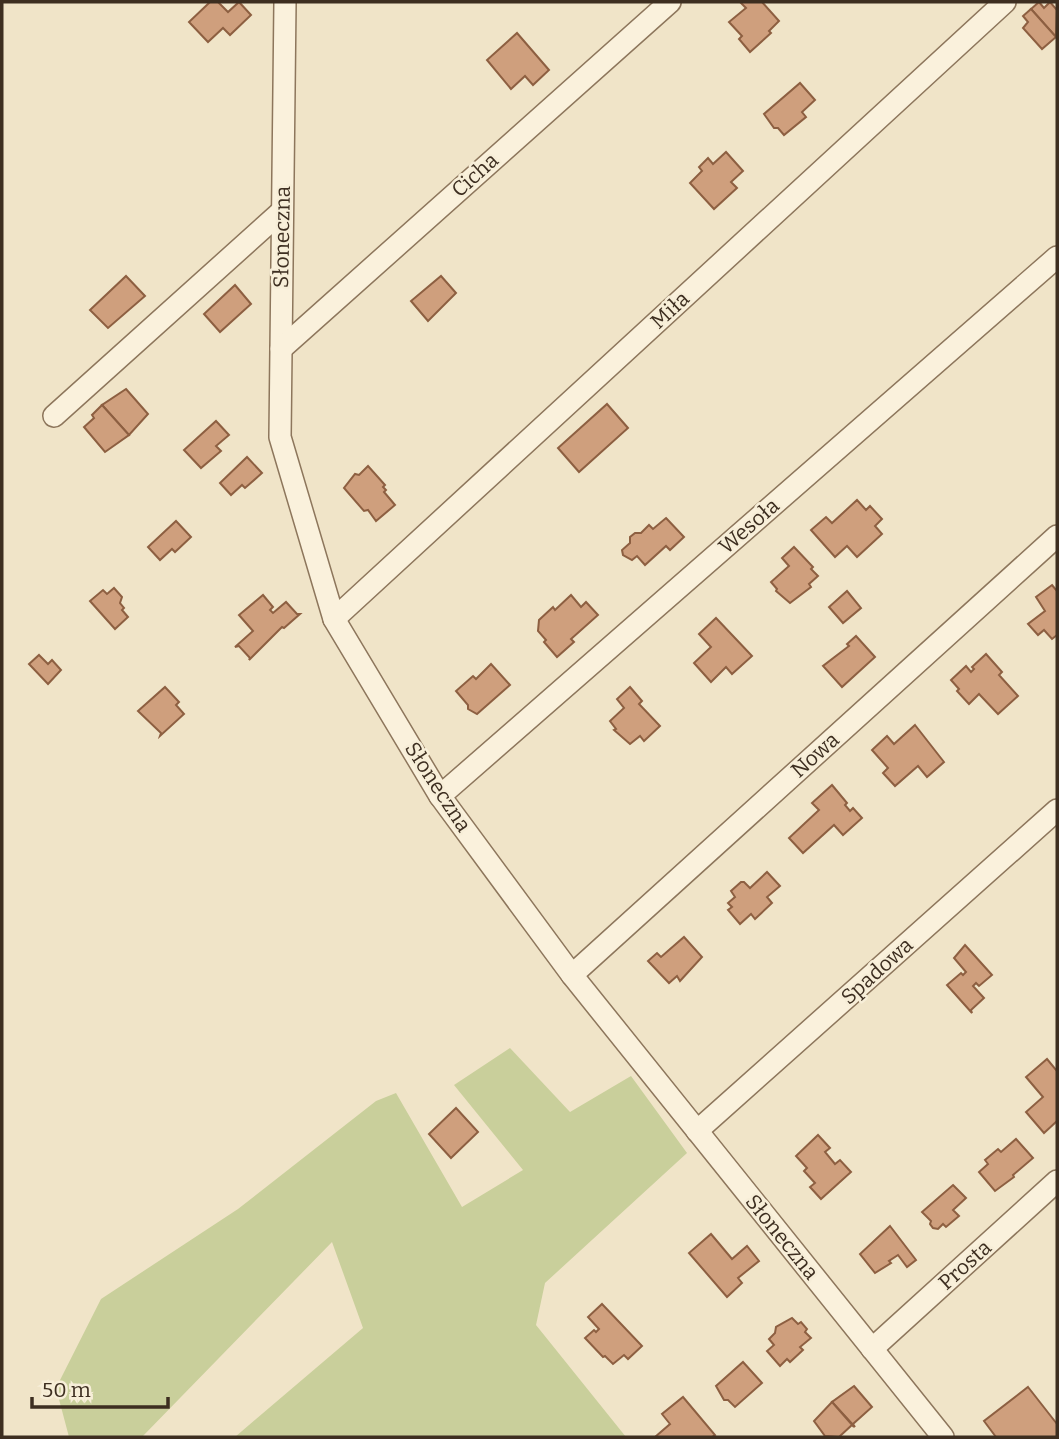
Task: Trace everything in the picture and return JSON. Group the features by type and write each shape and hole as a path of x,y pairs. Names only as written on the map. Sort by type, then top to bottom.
{"street":[{"name":"Słoneczna","path":"285,2 280,437 334,619 440,796 572,975 943,1437"},
{"name":"Cicha","path":"281,349 670,2"},
{"name":"Miła","path":"334,619 1005,2"},
{"path":"54,416 282,211"},
{"name":"Wesoła","path":"440,796 1057,257"},
{"name":"Nowa","path":"572,975 1057,536"},
{"name":"Spadowa","path":"698,1131 1057,810"},
{"name":"Prosta","path":"872,1349 1057,1181"}],"green space":[{"path":"510,1048 570,1112 631,1076 687,1153 545,1283 536,1325 626,1437 235,1437 363,1328 332,1242 142,1437 69,1437 56,1388 101,1299 238,1209 376,1101 396,1093 462,1207 523,1170 454,1085"}],"building":[{"path":"210,2 218,2 228,12 239,2 251,15 230,35 223,28 208,42 189,22"},
{"path":"740,2 762,2 779,21 769,31 771,33 750,52 739,39 742,36 729,22 746,8"},
{"path":"1039,2 1044,8 1050,2 1057,10 1056,37 1031,9"},
{"path":"1031,9 1056,37 1042,49 1023,28 1028,22 1023,16"},
{"path":"517,33 549,70 533,85 525,76 511,89 487,60"},
{"path":"800,83 815,100 802,112 806,117 784,135 778,128 774,128 764,114"},
{"path":"726,152 743,171 731,182 737,188 714,209 690,183 702,171 699,167 708,158 713,164"},
{"path":"126,276 145,296 108,328 90,310"},
{"path":"441,276 456,293 428,321 411,301"},
{"path":"235,285 251,304 220,332 204,314"},
{"path":"126,389 148,414 129,435 102,405"},
{"path":"607,404 628,428 579,472 558,448"},
{"path":"102,405 129,435 105,452 84,427"},
{"path":"216,421 229,435 216,446 221,451 201,468 184,450"},
{"path":"247,457 262,473 245,488 242,485 231,495 220,483"},
{"path":"368,466 385,485 384,492 395,505 376,521 344,488 355,474 359,475"},
{"path":"857,500 866,510 870,506 882,519 875,526 882,534 857,557 847,546 835,557 811,530 826,517 832,523"},
{"path":"666,518 684,537 670,550 666,546 645,565 637,556 632,560 623,555 622,550 630,543 630,537 641,533 649,525 653,529"},
{"path":"176,521 191,537 175,552 172,549 160,560 148,547"},
{"path":"794,547 818,576 809,584 811,587 790,603 776,591 771,582 789,566 782,558"},
{"path":"1052,585 1057,591 1057,635 1052,639 1044,630 1038,635 1028,624 1045,611 1036,597"},
{"path":"114,588 122,597 122,610 128,617 115,629 90,601 103,590 107,594"},
{"path":"847,591 861,608 843,623 829,607"},
{"path":"263,595 273,607 270,610 273,613 286,602 300,614 282,627 249,660 239,646 235,647 253,631 239,615"},
{"path":"571,595 581,607 586,602 598,615 571,639 574,642 557,657 538,631 539,620"},
{"path":"716,618 752,656 732,674 726,667 711,682 694,663 711,647 699,634"},
{"path":"856,636 875,657 842,687 823,666 849,646 847,644"},
{"path":"986,654 1002,672 999,675 1018,696 998,714 979,694 969,704 951,680 966,666 971,672 974,669 972,667"},
{"path":"39,655 48,664 52,660 61,670 48,684 29,664"},
{"path":"491,664 510,685 477,714 468,709 468,705 456,691 473,676 476,679"},
{"path":"165,687 179,702 176,705 184,714 160,736 161,733 138,711"},
{"path":"630,687 642,701 639,704 660,726 644,741 640,736 630,744 614,730 616,729 610,721 624,708 617,699"},
{"path":"915,725 944,762 927,777 918,766 895,786 883,773 888,768 872,750 887,736 894,744"},
{"path":"832,785 850,811 853,808 862,818 843,835 834,825 803,853 789,838 819,810 812,803"},
{"path":"767,872 780,886 767,897 772,903 755,919 751,914 740,924 728,910 732,907 728,903 735,897 731,891 741,882 750,888"},
{"path":"684,937 702,957 680,981 677,976 669,983 648,961 657,953 661,957"},
{"path":"965,945 992,975 979,986 976,983 973,986 984,998 971,1010 972,1013 947,985 966,972 954,958"},
{"path":"1047,1059 1057,1071 1057,1121 1044,1133 1026,1112 1043,1097 1026,1077"},
{"path":"456,1108 478,1132 451,1158 429,1134"},
{"path":"818,1135 830,1148 825,1152 835,1164 840,1160 851,1172 821,1199 810,1187 815,1183 804,1171 807,1168 796,1156"},
{"path":"1016,1139 1033,1158 995,1191 979,1172 988,1164 985,1160 998,1149 1001,1152"},
{"path":"953,1185 966,1198 953,1210 959,1216 946,1227 943,1224 938,1229 933,1228 931,1221 922,1212"},
{"path":"890,1226 916,1260 907,1267 898,1255 875,1273 860,1254"},
{"path":"711,1234 732,1259 747,1246 759,1261 738,1278 742,1283 727,1297 689,1253"},
{"path":"602,1304 642,1346 628,1359 624,1355 613,1364 585,1338 599,1329 588,1317"},
{"path":"792,1318 798,1324 801,1322 811,1338 800,1347 803,1350 790,1362 787,1359 780,1366 767,1351 774,1345 769,1339 775,1333 776,1327"},
{"path":"743,1362 762,1383 735,1407 728,1400 724,1400 716,1386"},
{"path":"854,1386 872,1407 853,1424 855,1427 832,1402"},
{"path":"1028,1387 1057,1424 1057,1437 996,1437 984,1421"},
{"path":"683,1397 715,1435 655,1437 670,1424 662,1414"},
{"path":"832,1402 854,1427 852,1425 839,1437 825,1436 814,1421"}]}
